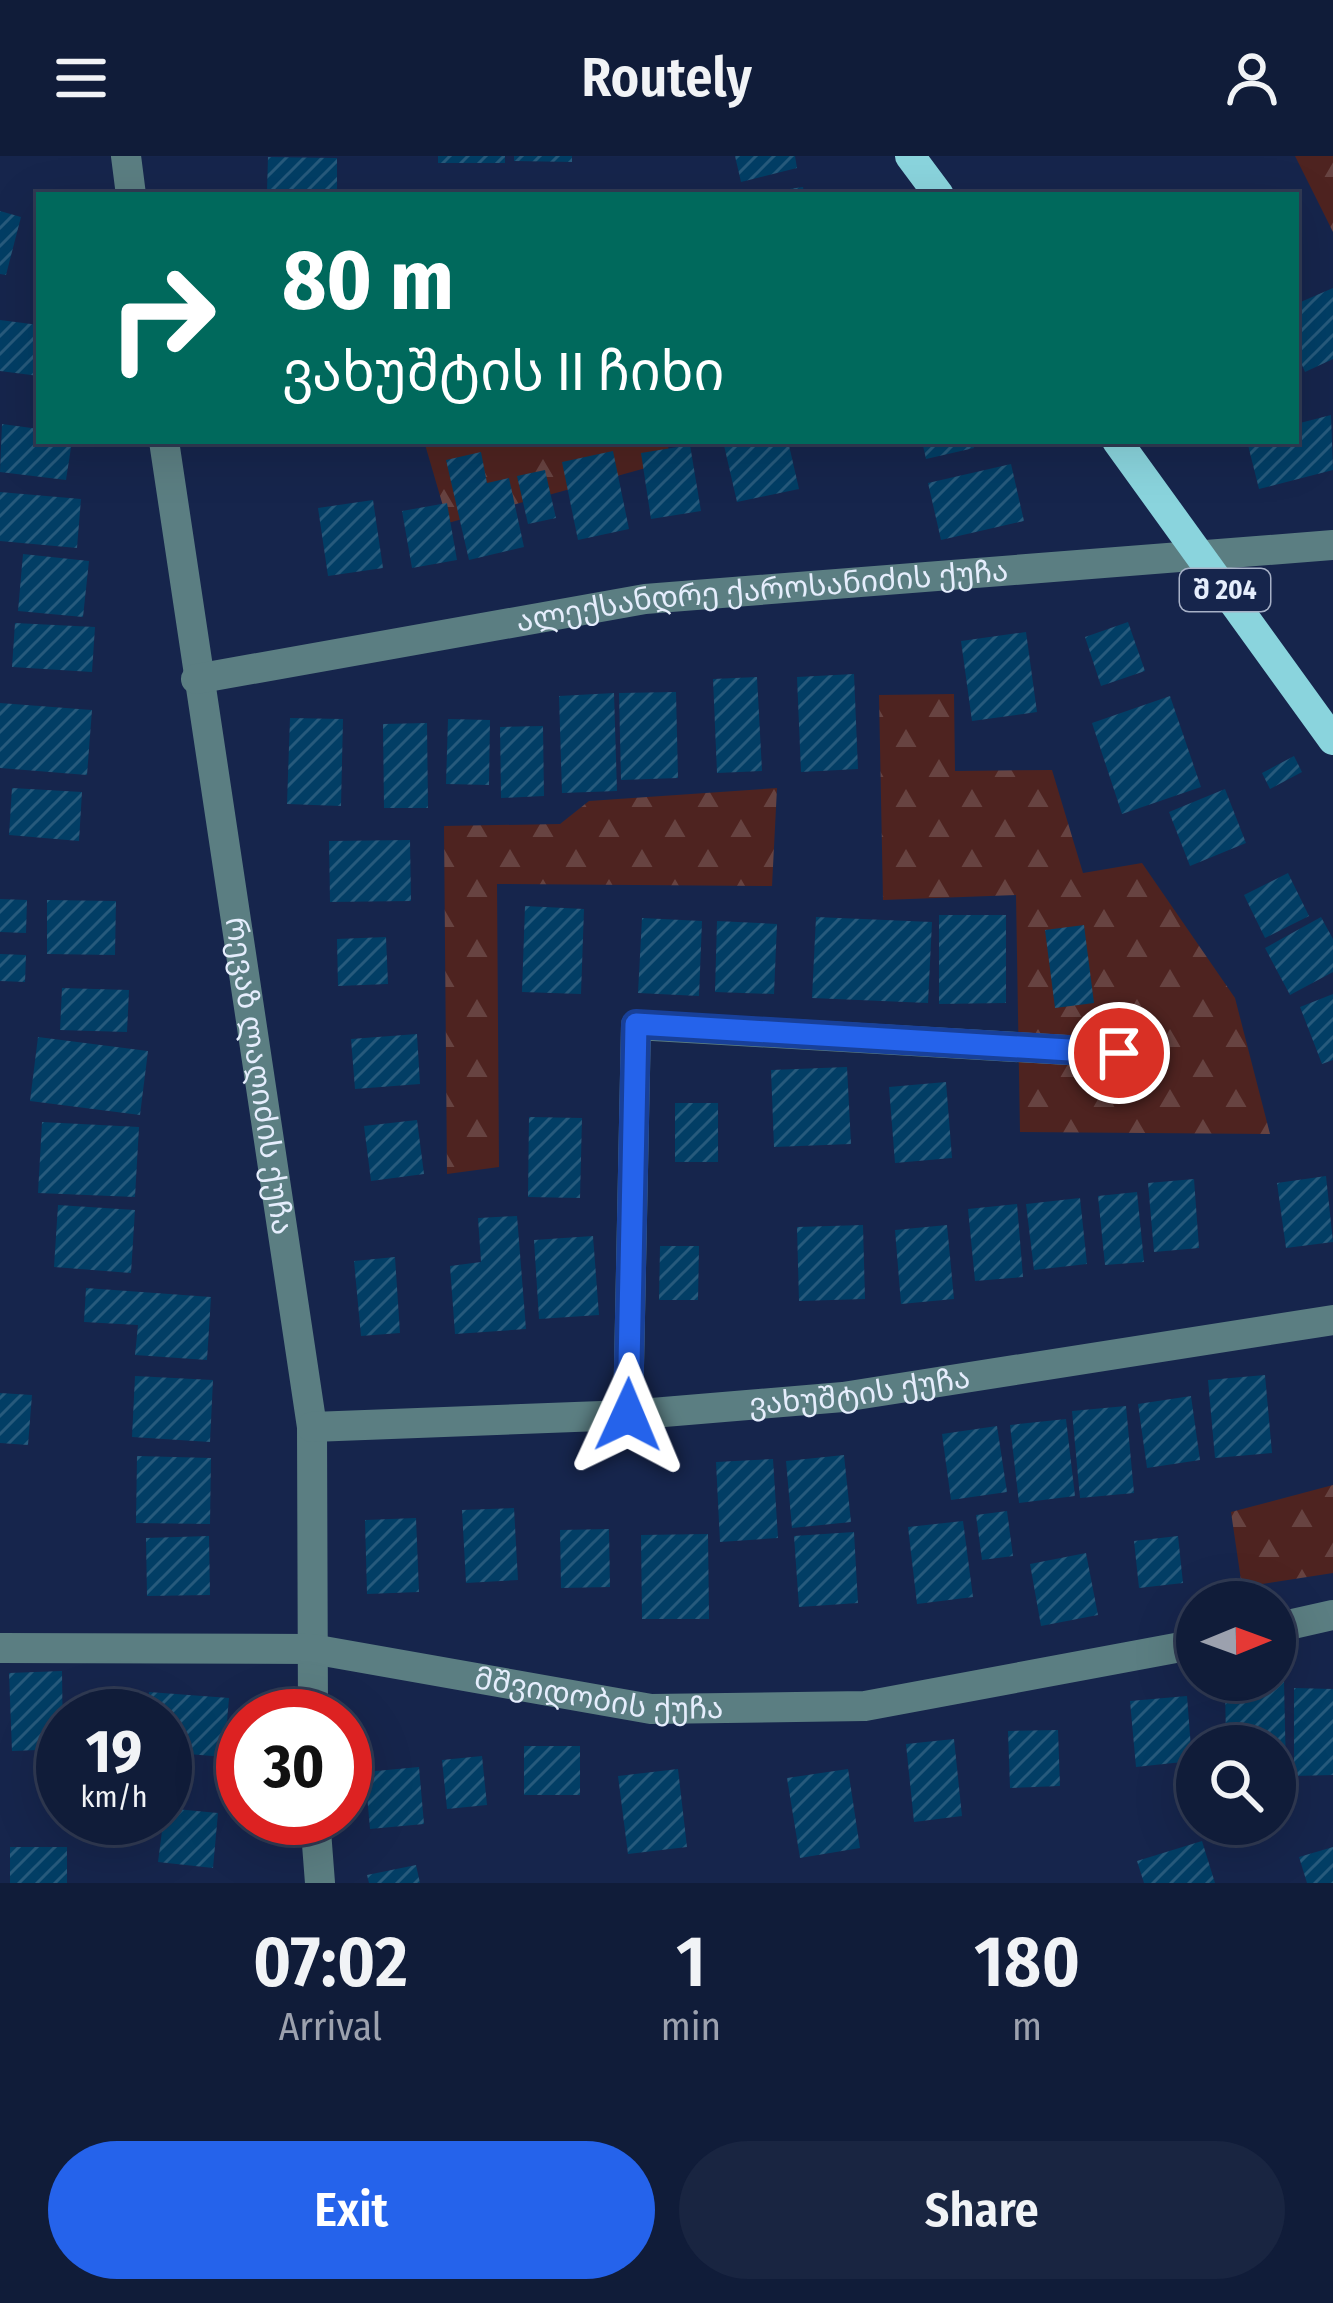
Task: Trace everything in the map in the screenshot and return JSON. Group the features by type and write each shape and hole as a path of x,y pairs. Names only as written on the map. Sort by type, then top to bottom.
{"main road":[{"path":"910,156 937,192"},
{"name":"შ 204","path":"1119,444 1333,740"}],"street":[{"path":"126,156 131,192"},
{"name":"რევაზ ლაღიძის ქუჩა","path":"164,444 196,679 312,1427 313,1689"},
{"name":"ალექსანდრე ქაროსანიძის ქუჩა","path":"196,679 645,599 1333,545"},
{"path":"628,1415 636,1024 1119,1053"},
{"name":"ვახუშტის ქუჩა","path":"312,1427 628,1415 843,1397 1333,1320"},
{"path":"1296,1624 1333,1616"},
{"name":"მშვიდობის ქუჩა","path":"0,1648 312,1649 651,1709 865,1706 1176,1648"},
{"path":"317,1845 320,1883"}],"green space":[{"path":"1295,156 1333,156 1333,232"},
{"path":"425,444 668,444 671,461 448,523"},
{"path":"954,694 955,771 1052,770 1083,873 1142,863 1235,998 1270,1134 1020,1132 1016,895 883,900 879,695"},
{"path":"777,788 772,886 497,884 499,1167 447,1174 444,826 560,824 589,801"},
{"path":"1333,1485 1333,1573 1241,1581 1231,1512"}],"building":[{"path":"438,156 505,156 505,163 438,163"},
{"path":"514,156 572,156 572,162 514,161"},
{"path":"735,156 795,156 797,168 741,182"},
{"path":"268,157 337,158 337,192 267,191"},
{"path":"0,211 21,217 6,275 0,274"},
{"path":"1333,288 1333,359 1305,372 1299,358 1299,303"},
{"path":"0,320 36,325 36,376 0,371"},
{"path":"1331,415 1333,470 1259,489 1248,444 1299,444 1299,423"},
{"path":"2,424 36,429 36,444 72,444 66,480 0,472"},
{"path":"724,444 789,444 799,489 737,502"},
{"path":"923,444 973,444 974,448 926,459"},
{"path":"690,445 701,511 651,519 641,453"},
{"path":"613,451 629,529 578,540 562,462"},
{"path":"481,452 487,483 509,478 524,547 469,560 446,460"},
{"path":"1011,464 1024,521 941,540 928,483"},
{"path":"545,470 556,518 528,524 517,476"},
{"path":"0,492 81,499 77,548 0,541"},
{"path":"373,500 383,568 328,576 318,508"},
{"path":"447,503 457,560 412,568 402,511"},
{"path":"23,554 89,561 83,617 18,611"},
{"path":"1128,622 1145,671 1101,686 1085,637"},
{"path":"15,623 95,627 92,672 12,667"},
{"path":"1026,632 1037,712 972,721 961,641"},
{"path":"854,674 858,769 801,772 797,677"},
{"path":"757,677 762,771 717,773 713,679"},
{"path":"676,692 678,778 621,780 619,693"},
{"path":"614,693 617,791 562,793 559,696"},
{"path":"1170,696 1201,787 1122,814 1092,723"},
{"path":"0,703 92,710 87,775 0,768"},
{"path":"290,718 343,719 341,806 287,804"},
{"path":"448,719 490,720 489,785 446,784"},
{"path":"427,723 428,808 384,808 383,724"},
{"path":"543,726 544,796 501,798 500,727"},
{"path":"1294,756 1302,772 1270,789 1262,773"},
{"path":"12,788 82,792 79,841 9,835"},
{"path":"1225,789 1246,843 1190,866 1169,812"},
{"path":"410,840 411,901 330,902 329,841"},
{"path":"1288,873 1309,916 1265,938 1244,895"},
{"path":"0,899 27,900 26,933 0,932"},
{"path":"47,900 116,901 115,955 47,954"},
{"path":"525,906 584,909 581,994 522,992"},
{"path":"939,915 1006,915 1006,1003 939,1004"},
{"path":"816,917 932,922 928,1003 812,998"},
{"path":"1321,917 1333,939 1333,972 1290,995 1265,948"},
{"path":"642,918 702,921 699,996 638,993"},
{"path":"717,921 777,924 774,994 715,992"},
{"path":"1084,925 1094,1003 1055,1008 1045,930"},
{"path":"386,937 388,984 338,986 337,939"},
{"path":"0,954 26,955 25,982 0,981"},
{"path":"62,988 129,990 127,1032 60,1030"},
{"path":"1333,994 1333,1060 1322,1064 1300,1007"},
{"path":"417,1034 420,1084 355,1089 351,1039"},
{"path":"38,1037 148,1051 140,1115 30,1101"},
{"path":"847,1067 851,1144 774,1147 771,1070"},
{"path":"946,1082 952,1158 895,1163 889,1087"},
{"path":"675,1103 718,1103 718,1162 675,1162"},
{"path":"529,1117 582,1118 580,1198 528,1197"},
{"path":"417,1120 424,1174 371,1181 364,1126"},
{"path":"42,1122 139,1127 135,1197 38,1193"},
{"path":"1326,1176 1333,1242 1286,1248 1277,1183"},
{"path":"1194,1179 1199,1248 1154,1252 1148,1183"},
{"path":"1137,1192 1144,1262 1105,1265 1098,1196"},
{"path":"1080,1198 1087,1264 1034,1270 1026,1204"},
{"path":"1017,1204 1023,1277 975,1281 968,1209"},
{"path":"58,1205 135,1210 131,1273 54,1267"},
{"path":"517,1216 526,1329 455,1334 450,1266 481,1262 478,1218"},
{"path":"863,1225 865,1299 799,1301 797,1227"},
{"path":"947,1225 954,1299 901,1304 895,1230"},
{"path":"593,1236 599,1315 539,1319 534,1240"},
{"path":"660,1246 699,1246 698,1300 659,1300"},
{"path":"395,1257 400,1333 361,1336 354,1261"},
{"path":"86,1288 211,1297 207,1360 135,1355 138,1325 84,1322"},
{"path":"1265,1375 1272,1453 1215,1458 1208,1380"},
{"path":"135,1376 213,1380 210,1442 132,1437"},
{"path":"0,1393 32,1395 28,1445 0,1443"},
{"path":"1191,1396 1200,1460 1147,1468 1138,1404"},
{"path":"1126,1406 1134,1493 1080,1498 1072,1411"},
{"path":"1066,1419 1075,1496 1019,1503 1010,1425"},
{"path":"997,1426 1007,1492 951,1500 942,1434"},
{"path":"844,1455 851,1522 792,1528 786,1461"},
{"path":"137,1456 211,1458 210,1524 136,1523"},
{"path":"773,1459 778,1538 720,1542 716,1462"},
{"path":"514,1508 518,1580 466,1583 462,1510"},
{"path":"1007,1511 1013,1556 982,1560 976,1515"},
{"path":"416,1518 419,1592 367,1594 365,1520"},
{"path":"963,1521 973,1597 917,1604 908,1527"},
{"path":"609,1529 610,1587 561,1588 560,1530"},
{"path":"854,1532 858,1603 799,1607 794,1536"},
{"path":"708,1534 709,1619 642,1619 641,1535"},
{"path":"209,1536 210,1595 147,1596 146,1538"},
{"path":"1178,1536 1183,1581 1139,1588 1134,1541"},
{"path":"1086,1553 1098,1615 1041,1626 1030,1564"},
{"path":"62,1671 62,1689 36,1689 36,1750 12,1751 9,1673"},
{"path":"1296,1688 1333,1689 1333,1775 1296,1776"},
{"path":"192,1695 216,1697 216,1756 192,1754"},
{"path":"1176,1697 1176,1701 1187,1701 1189,1725 1176,1725 1176,1763 1136,1767 1130,1701"},
{"path":"1225,1701 1284,1701 1285,1725 1226,1725"},
{"path":"1058,1730 1060,1786 1010,1788 1008,1731"},
{"path":"954,1739 962,1816 914,1822 906,1744"},
{"path":"524,1746 580,1746 580,1795 524,1795"},
{"path":"482,1756 487,1805 447,1809 442,1760"},
{"path":"419,1767 424,1824 372,1829 372,1771"},
{"path":"678,1769 687,1847 628,1854 618,1776"},
{"path":"848,1769 860,1848 800,1858 787,1778"},
{"path":"192,1811 216,1813 213,1868 158,1862 160,1845 192,1845"},
{"path":"1203,1845 1215,1883 1144,1883 1137,1861"},
{"path":"10,1847 67,1847 67,1883 10,1883"},
{"path":"1333,1847 1333,1883 1307,1883 1299,1857"},
{"path":"416,1865 420,1883 369,1883 367,1875"}],"route":[{"path":"628,1415 636,1024 1119,1053"}]}
